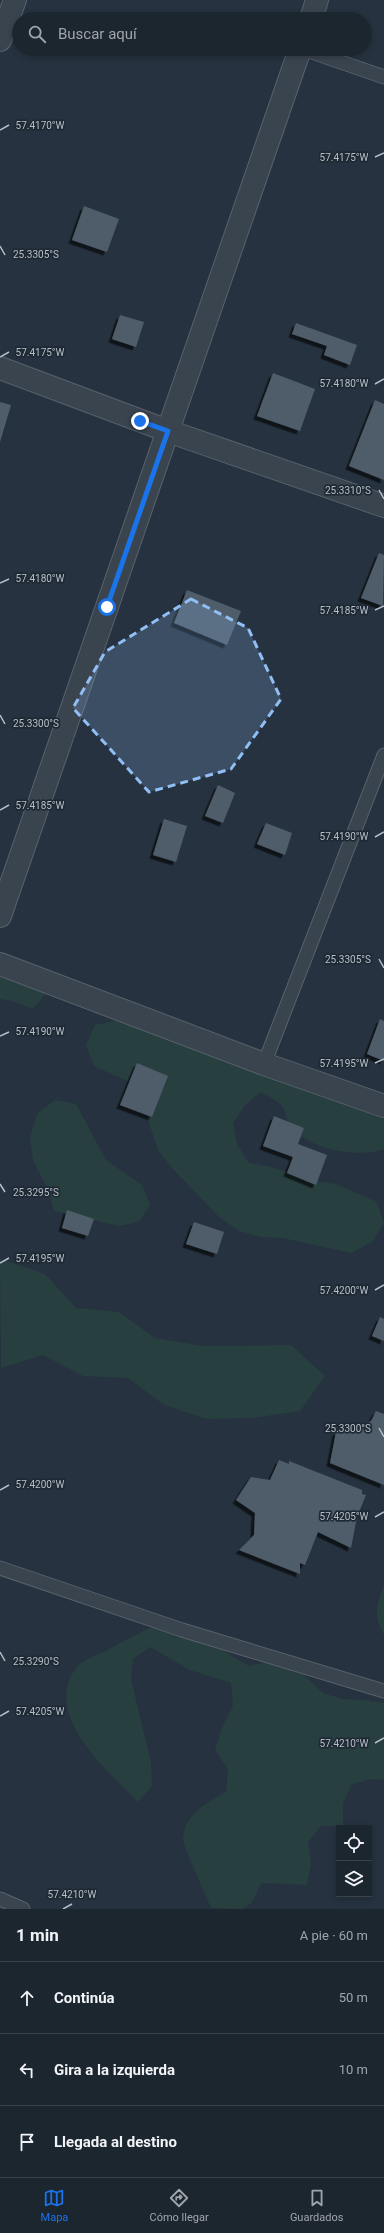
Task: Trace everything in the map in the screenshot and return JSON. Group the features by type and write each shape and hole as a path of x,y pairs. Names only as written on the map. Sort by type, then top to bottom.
{"street":[{"path":"0,40 15,0"},
{"path":"313,12 317,0"},
{"path":"0,916 300,56"},
{"path":"0,368 168,431 384,506"},
{"path":"0,964 264,1064 384,1106"}],"lane":[{"path":"322,56 384,77"},
{"path":"264,1064 384,755"},
{"path":"0,1568 182,1630 384,1691"},
{"path":"0,1899 23,1909"}],"highlighted area":[{"path":"191,599 248,628 281,699 231,769 149,792 73,708 105,652"}],"green space":[{"path":"0,962 47,992 33,1009 13,1001 0,999"},
{"path":"118,1020 140,1023 177,1044 199,1042 221,1048 282,1082 304,1086 384,1094 384,1149 373,1152 361,1153 334,1150 308,1141 290,1126 282,1106 261,1092 245,1105 233,1123 237,1144 249,1163 272,1167 313,1181 336,1184 377,1202 384,1223 372,1242 351,1253 283,1238 261,1237 239,1231 219,1217 172,1168 158,1150 136,1085 94,1066 86,1045 95,1025"},
{"path":"55,1100 76,1104 106,1160 142,1185 150,1205 139,1222 118,1226 54,1211 48,1190 33,1160 30,1137 37,1114"},
{"path":"0,1259 45,1274 76,1308 119,1312 155,1338 203,1346 291,1345 325,1376 300,1411 253,1418 207,1419 164,1405 128,1378 83,1376 43,1355 1,1368"},
{"path":"384,1585 384,1635 378,1622 377,1610 379,1598"},
{"path":"174,1620 249,1666 271,1661 292,1663 323,1693 343,1699 384,1703 384,1780 373,1779 352,1784 343,1803 343,1825 321,1826 308,1842 311,1863 307,1885 261,1883 252,1903 242,1909 211,1908 187,1852 183,1839 184,1830 187,1823 204,1805 226,1792 228,1769 215,1750 222,1728 233,1705 231,1683 190,1670 150,1647 133,1659 131,1679 151,1763 152,1786 138,1802 96,1758 72,1723 67,1704 67,1686 76,1668 86,1660 156,1625"}],"building":[{"path":"84,206 119,219 107,252 72,240"},
{"path":"120,315 144,322 136,347 112,339"},
{"path":"296,323 357,345 350,365 324,355 327,346 292,334"},
{"path":"273,373 315,389 300,431 257,416"},
{"path":"375,400 384,404 384,480 349,466"},
{"path":"0,402 11,405 0,442"},
{"path":"379,553 384,555 383,606 361,598"},
{"path":"187,590 241,611 227,645 174,623"},
{"path":"218,785 235,793 223,823 205,816"},
{"path":"164,819 187,826 176,862 153,855"},
{"path":"266,823 292,833 285,855 257,844"},
{"path":"380,1019 384,1021 384,1061 367,1054"},
{"path":"137,1063 168,1076 152,1117 120,1105"},
{"path":"274,1116 304,1128 298,1144 327,1155 316,1185 287,1173 293,1157 263,1146"},
{"path":"67,1210 94,1219 88,1236 62,1228"},
{"path":"194,1222 224,1232 217,1254 186,1244"},
{"path":"380,1317 384,1319 384,1341 372,1336"},
{"path":"376,1411 384,1414 384,1485 330,1463 336,1432 342,1431 343,1428 347,1430 357,1428 371,1421"},
{"path":"279,1460 289,1464 289,1461 362,1490 362,1494 366,1495 357,1517 351,1548 318,1532 305,1565 300,1563 300,1574 239,1550 254,1535 255,1513 236,1500 251,1477 270,1480"}],"route":[{"path":"107,607 168,431 140,421"}]}
